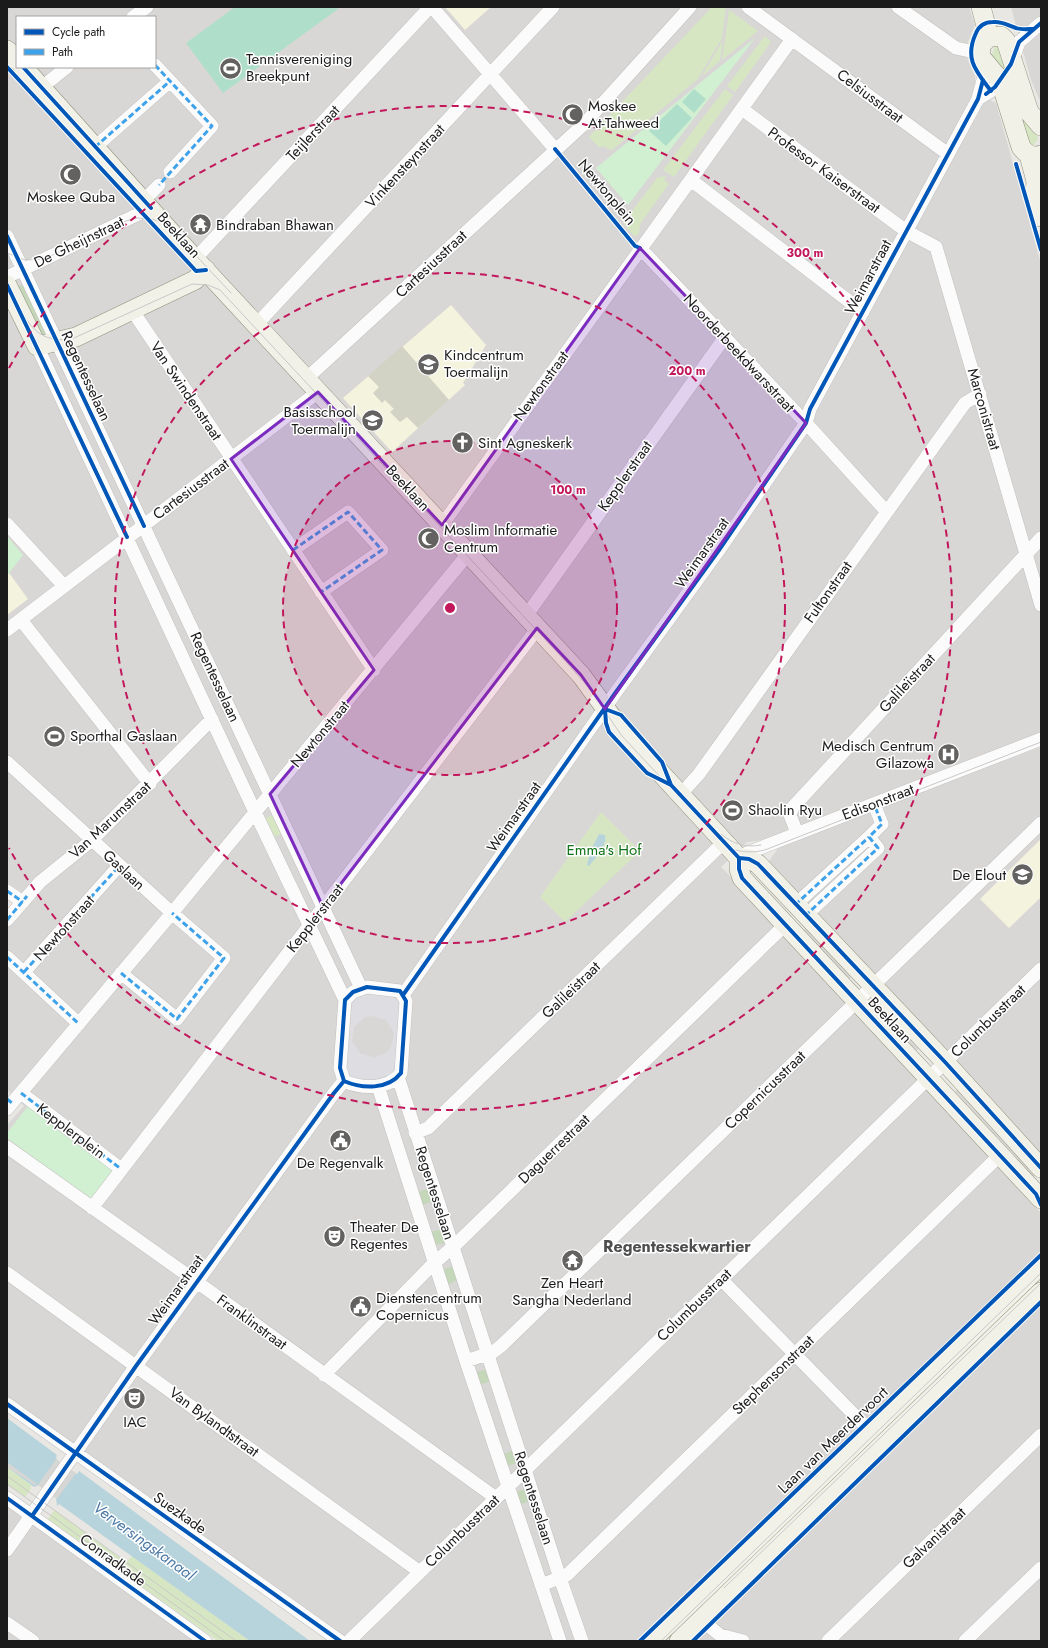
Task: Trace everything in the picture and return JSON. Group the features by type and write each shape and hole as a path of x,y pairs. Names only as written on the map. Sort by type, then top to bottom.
{"street":[{"path":"134,16 147,7"},
{"path":"431,7 555,149 583,125 690,7"},
{"name":"Teijlerstraat","path":"37,346 76,336 195,280 201,265 431,7"},
{"name":"Vinkensteynstraat","path":"256,325 553,7"},
{"path":"748,7 792,39"},
{"path":"898,7 956,48 990,67"},
{"path":"981,7 1006,43"},
{"path":"996,7 1006,43 1030,112 1041,126"},
{"path":"1041,23 1006,43 982,42 990,67 1019,141 1024,151 1035,155 1035,194 1041,217"},
{"name":"Newtonplein","path":"640,248 742,110 792,39"},
{"name":"Celsiusstraat","path":"792,39 948,154"},
{"path":"7,50 16,59"},
{"path":"156,66 169,82 212,126 170,172"},
{"name":"Weimarstraat","path":"403,995 616,692 719,550 806,423 810,409 978,99 982,80 990,67"},
{"name":"Weimarstraat","path":"978,99 991,91 990,67"},
{"name":"Beeklaan","path":"24,68 256,325 581,675 605,709 606,723 609,732 647,773 676,790 739,858 749,859 758,864 945,1062 1041,1168"},
{"path":"42,87 67,68"},
{"path":"95,147 169,82"},
{"name":"Professor Kaiserstraat","path":"742,110 906,231"},
{"name":"Cartesiusstraat","path":"7,630 296,409 312,386 555,149"},
{"path":"691,180 863,312"},
{"name":"De Gheijnstraat","path":"7,277 147,204 159,185"},
{"name":"Marconistraat","path":"906,231 930,242 939,252 1041,605"},
{"name":"Regentesselaan","path":"7,236 361,988"},
{"name":"Noorderbeekdwarsstraat","path":"640,248 806,423 886,511"},
{"name":"Newtonstraat","path":"442,525 640,248"},
{"name":"Regentesselaan","path":"7,285 345,1000"},
{"name":"Van Swindenstraat","path":"132,310 374,670"},
{"name":"Kepplerstraat","path":"92,1208 323,907 532,622 725,337"},
{"name":"Fultonstraat","path":"676,790 699,774 964,403 980,394"},
{"path":"293,550 348,512 382,550 321,592"},
{"path":"7,524 64,586"},
{"name":"Galileïstraat","path":"797,833 790,815 793,807 1041,538"},
{"name":"Newtonstraat","path":"9,1104 21,1093 172,913 374,670 468,554"},
{"path":"21,620 150,784"},
{"name":"Van Marumstraat","path":"7,920 40,882 92,840 150,784 212,719"},
{"name":"Edisonstraat","path":"739,858 747,853 797,833 1041,739"},
{"name":"Gaslaan","path":"7,762 172,913"},
{"path":"800,910 878,848 869,837 882,824 874,804"},
{"name":"Copernicusstraat","path":"487,1355 507,1340 1041,823"},
{"name":"Galileïstraat","path":"415,1133 428,1128 724,842"},
{"name":"Beeklaan","path":"739,858 739,869 742,878 999,1156 1041,1199"},
{"name":"Newtonstraat","path":"24,972 119,866"},
{"path":"8,895 25,899"},
{"path":"121,973 177,1019 224,958 172,913"},
{"name":"Daguerrestraat","path":"324,1375 434,1263 453,1247 785,925"},
{"name":"Newtonstraat","path":"7,957 79,1024"},
{"name":"Columbusstraat","path":"348,1641 1041,969"},
{"path":"361,988 395,990 403,995 406,1001 401,1073 398,1077 387,1084 378,1086 358,1085 344,1081 340,1068 345,1000 352,992 361,988"},
{"name":"Regentesselaan","path":"398,1077 487,1355 582,1641"},
{"name":"Weimarstraat","path":"7,1550 136,1366 344,1081"},
{"name":"Regentesselaan","path":"378,1086 466,1361 560,1641"},
{"name":"Kepplerplein","path":"21,1093 121,1170"},
{"name":"Franklinstraat","path":"7,1148 197,1282 496,1498"},
{"name":"Stephensonstraat","path":"541,1585 560,1578 572,1570 999,1156"},
{"name":"Laan van Meerdervoort","path":"652,1641 1041,1265"},
{"name":"Van Bylandtstraat","path":"7,1274 420,1572"},
{"path":"721,1279 870,1431"},
{"path":"679,1641 1041,1292"},
{"path":"466,1361 487,1355"},
{"name":"Suezkade","path":"7,1404 340,1641"},
{"name":"Galvanistraat","path":"828,1641 1041,1435"},
{"name":"Conradkade","path":"7,1498 205,1641"},
{"path":"965,1641 1041,1568"},
{"path":"701,1620 720,1635 743,1641"},
{"path":"7,1623 33,1641"}],"highlighted area":[{"path":"640,248 806,423 605,709 581,675 537,628 323,907 270,794 374,670 231,459 318,392 442,525"}],"shaded area":[{"path":"7,7 969,7 975,25 966,47 967,58 975,76 975,87 990,100 996,103 1041,264 1041,733 779,838 747,842 721,867 749,895 1041,1213 1041,1252 864,1426 640,1641 351,1641 7,1397 7,1125 24,1106 7,1090 7,929 30,898 7,882"},
{"path":"445,7 491,7 465,30"},
{"path":"1011,7 1041,7 1041,103 1031,80"},
{"path":"26,283 49,334 44,335 33,328 13,289"},
{"name":"Kindcentrum Toermalijn","path":"451,305 486,345 463,383 465,385 392,452 343,398"},
{"path":"402,346 449,400 418,428 407,417 400,422 390,412 394,409 385,400 382,403 373,393 379,387 368,376"},
{"path":"7,570 28,599 7,615"},
{"path":"1041,747 1041,1158 769,861 781,844"},
{"name":"De Elout","path":"1041,839 1041,897 1009,928 980,899"},
{"path":"809,925 854,974 846,982 801,933"},
{"path":"360,993 391,995 400,1002 398,1068 384,1081 357,1079 350,1076 346,1071 349,1004","holes":["372,1016 386,1020 394,1033 391,1047 387,1052 374,1058 360,1053 352,1041 354,1027 365,1017"]},
{"path":"885,1007 922,1046 913,1054 876,1015"},
{"path":"960,1087 1039,1171 1030,1179 952,1095"},
{"path":"429,1188 434,1201 422,1205 418,1192"},
{"path":"443,1229 446,1243 434,1245 430,1232"},
{"path":"454,1266 459,1279 447,1285 442,1270"},
{"path":"1041,1305 1041,1641 698,1641 709,1627"},
{"path":"488,1369 492,1381 481,1384 477,1372"},
{"path":"515,1450 519,1462 507,1466 503,1454"},
{"path":"528,1488 531,1501 521,1504 516,1492"},
{"path":"7,1506 195,1641 7,1641"}],"green space":[{"name":"Tennisvereniging Breekpunt","path":"235,7 336,7 338,9 223,93 186,43"},
{"path":"712,7 726,8 722,38 698,79 612,150 602,146 600,148 589,137"},
{"path":"729,11 758,31 722,60"},
{"path":"765,36 771,42 735,92 727,86"},
{"path":"755,38 628,205 596,168"},
{"path":"723,40 720,61 702,76"},
{"path":"997,46 1000,47 1009,63 1003,73 992,55 994,48"},
{"path":"694,89 706,99 694,113 682,102"},
{"path":"725,89 733,95 674,177 663,170"},
{"path":"677,104 692,118 666,146 649,131"},
{"path":"1015,110 1036,132 1038,139 1034,145 1029,145"},
{"path":"666,177 664,180 669,184 640,224 639,233 635,237 623,223 657,178"},
{"path":"7,536 23,555 7,576"},
{"name":"Emma's Hof","path":"601,812 640,851 565,922 540,897"},
{"path":"273,815 284,833 272,838 265,818"},
{"path":"28,1106 113,1170 90,1200 7,1138 7,1133"},
{"path":"7,1467 31,1485 31,1489 25,1497 7,1484"},
{"path":"54,1510 126,1562 132,1556 250,1641 218,1641 48,1519"}],"water":[{"path":"599,834 605,835 603,848 589,866 587,865 591,850"},
{"name":"Verversingskanaal","path":"7,1418 57,1455 56,1458 58,1461 74,1473 77,1474 79,1471 310,1641 250,1641 59,1504 57,1506 56,1498 39,1485 34,1487 7,1467"}],"pier":[{"path":"56,1459 76,1473 57,1499 38,1485"},
{"path":"7,1462 37,1484 36,1486 7,1467"}],"tram line":[{"path":"7,253 25,260 44,259 126,221 137,218 152,219 165,224 175,233 231,293"},
{"path":"7,280 23,315 30,324 38,332 48,338 59,340 74,338 192,284 208,285 220,290 568,664 588,687 622,736 720,841 730,848 747,852 765,850 1041,742"},
{"path":"721,834 735,843 750,846 761,845"},
{"path":"661,1641 1041,1273"},
{"path":"724,1588 1041,1283"},
{"path":"7,1476 236,1641"},
{"path":"7,1484 225,1641"}],"marked path":[{"path":"156,66 212,126 159,185"},
{"path":"95,147 169,82"},
{"path":"293,550 348,512 382,550 321,592"},
{"path":"805,916 878,848 869,837 882,824 874,804"},
{"path":"795,905 869,837"},
{"path":"24,972 119,866"},
{"path":"7,891 23,902"},
{"path":"7,920 27,896"},
{"path":"121,973 177,1019 224,958 172,913"},
{"path":"7,957 79,1024"},
{"path":"21,1093 121,1169"},
{"path":"7,1099 12,1103"}],"cycle path":[{"path":"991,91 976,71 973,64 971,50 977,31 981,26 990,22 1002,23 1018,29 1034,29"},
{"path":"986,94 995,87 1011,64 1019,42 1041,23"},
{"path":"7,67 196,271 206,270"},
{"path":"24,68 151,208"},
{"path":"403,995 616,692 719,550 806,423 810,409 978,99 983,80"},
{"path":"555,149 635,246 640,248"},
{"path":"1016,164 1041,250"},
{"path":"7,236 144,526"},
{"path":"7,285 127,537"},
{"path":"605,709 621,715 662,762 671,785 739,858 739,869 742,878 1036,1194 1041,1205"},
{"path":"605,709 606,723 609,732 647,773 671,785"},
{"path":"739,858 749,859 758,864 945,1062 1041,1168"},
{"path":"367,987 400,991 406,1001 401,1073 396,1079 389,1083 374,1086 359,1086 344,1081 340,1068 345,1000 353,992 367,987"},
{"path":"32,1516 136,1366 344,1081"},
{"path":"640,1641 1041,1255"},
{"path":"693,1641 1041,1302"},
{"path":"7,1404 340,1641"},
{"path":"7,1498 205,1641"}],"place":[{"name":"Tennisvereniging Breekpunt","path":"231,68"},
{"name":"Moskee At-Tahweed","path":"573,115"},
{"name":"Moskee Quba","path":"71,174"},
{"name":"Bindraban Bhawan","path":"201,225"},
{"name":"Kindcentrum Toermalijn","path":"429,364"},
{"name":"Basisschool Toermalijn","path":"372,421"},
{"name":"Sint Agneskerk","path":"463,443"},
{"name":"Moslim Informatie Centrum","path":"428,539"},
{"name":"Sporthal Gaslaan","path":"54,736"},
{"name":"Medisch Centrum Gilazowa","path":"949,755"},
{"name":"Shaolin Ryu","path":"733,810"},
{"name":"De Elout","path":"1022,875"},
{"name":"De Regenvalk","path":"340,1140"},
{"name":"Theater De Regentes","path":"334,1236"},
{"name":"Zen Heart Sangha Nederland","path":"572,1260"},
{"name":"Dienstencentrum Copernicus","path":"361,1307"},
{"name":"IAC","path":"135,1399"}],"district":[{"name":"Regentessekwartier","path":"677,1246"}]}
